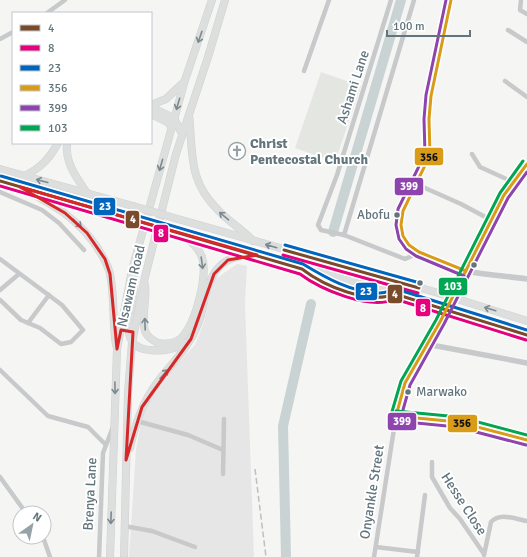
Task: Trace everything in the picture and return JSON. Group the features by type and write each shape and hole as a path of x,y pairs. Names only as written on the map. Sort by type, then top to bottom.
{"highway":[{"name":"Nsawam Road","path":"110,557 117,349 132,270 185,80 212,0"},
{"name":"Nsawam Road","path":"124,557 128,392 132,343 144,277 182,134 208,57 225,0"},
{"path":"152,106 166,99 185,80"},
{"path":"152,107 174,118 182,134"},
{"path":"189,111 191,154 193,170 197,182 203,193 218,211 245,232 253,241"},
{"path":"152,114 167,122 172,127"},
{"path":"24,176 34,172 48,161 57,144"},
{"path":"68,144 68,162 87,193"},
{"path":"0,168 435,292 527,321"},
{"path":"0,181 177,231 302,269 315,278 353,292 376,298 386,298 395,294 527,335"},
{"path":"20,187 50,203 75,220 87,233 105,259 110,274 117,349"},
{"path":"144,277 146,294 144,322 148,336 152,340 161,344 169,344 178,340 188,328 198,303 203,281 203,267 202,258 198,249 177,231"},
{"path":"126,460 142,407 156,384 182,355 199,323 210,281 219,266 228,260 239,256 257,255"},
{"path":"132,270 134,288 128,334 132,343 142,349 159,351 176,349 190,340"}],"street":[{"path":"48,12 65,0"},
{"path":"304,71 329,0"},
{"name":"Ashami Lane","path":"344,235 321,230 318,225 337,175 392,0"},
{"path":"414,0 344,235 405,259 412,256 416,251"},
{"path":"451,0 431,96 429,119 430,155 403,211 399,226 402,238 416,251 466,271 527,279"},
{"path":"521,0 520,10 527,14"},
{"path":"508,30 527,42"},
{"path":"0,39 12,33"},
{"path":"505,81 527,97"},
{"path":"472,154 480,167 513,182"},
{"path":"457,286 491,220 513,182 527,164"},
{"path":"416,184 461,204 491,220"},
{"path":"0,192 42,210 59,223 84,250"},
{"path":"0,259 62,305 83,329 83,331 77,338 65,344 57,342 40,328 21,320 0,300"},
{"path":"0,290 19,274"},
{"path":"28,323 49,295"},
{"name":"Onyankle Street","path":"374,557 396,416 405,383 440,322"},
{"path":"426,344 527,363"},
{"name":"Brenya Lane","path":"0,370 48,416 88,427 105,444 103,453 98,557"},
{"path":"396,416 458,422 527,440"},
{"path":"223,474 224,419"},
{"path":"137,421 188,435 223,450"},
{"path":"105,444 115,422"},
{"name":"Hesse Close","path":"432,462 432,477 450,508 460,518 484,556"},
{"path":"0,477 20,505"},
{"path":"376,546 417,555 425,495"},
{"path":"484,556 491,522 495,518 501,516 527,521"},
{"path":"124,526 152,531 195,547"},
{"path":"46,545 50,557"}],"highlighted area":[{"path":"20,187 257,255 228,260 214,274 191,339 142,407 126,460 133,332 121,330 117,349 110,274 105,259 87,233 65,213"}],"shaded area":[{"path":"321,72 361,86 335,162 295,148"},
{"path":"237,264 247,266 245,304 254,557 129,557 136,450 141,422 152,396 161,382 195,345 203,325 214,280"}],"waterway":[{"path":"333,232 401,0"},
{"path":"286,557 283,426 311,304"}],"tunnel":[{"path":"440,322 457,286"}],"railway":[{"path":"255,469 266,557"}],"transit line":[{"name":"399","path":"446,0 426,95 424,119 425,154 398,209 396,225 399,239 406,249 416,256 464,276"},
{"name":"356","path":"451,0 431,96 429,119 430,155 403,211 401,225 403,236 409,245 419,252 466,271"},
{"name":"103","path":"391,415 401,381 436,320 500,193 523,161"},
{"name":"356","path":"396,416 405,383 440,322 504,195 527,164"},
{"name":"399","path":"401,417 410,385 444,324 508,198 527,172"},
{"name":"23","path":"1,176 303,264 330,279 358,290 381,293 396,289 527,330"},
{"name":"4","path":"0,181 302,269 322,282 347,292 373,297 384,297 395,294 527,335"},
{"name":"8","path":"0,186 300,274 320,286 346,297 372,302 385,302 395,299 526,340"},
{"name":"23","path":"285,245 420,283"},
{"name":"4","path":"284,250 419,288"},
{"name":"8","path":"283,255 418,293"},
{"name":"103","path":"396,411 459,417 527,435"},
{"name":"356","path":"396,416 458,422 527,440"},
{"name":"399","path":"396,421 457,427 526,445"}],"place":[{"name":"Christ Pentecostal Church","path":"237,151"},
{"name":"Abofu","path":"397,215"},
{"name":"Marwako","path":"408,392"}]}
